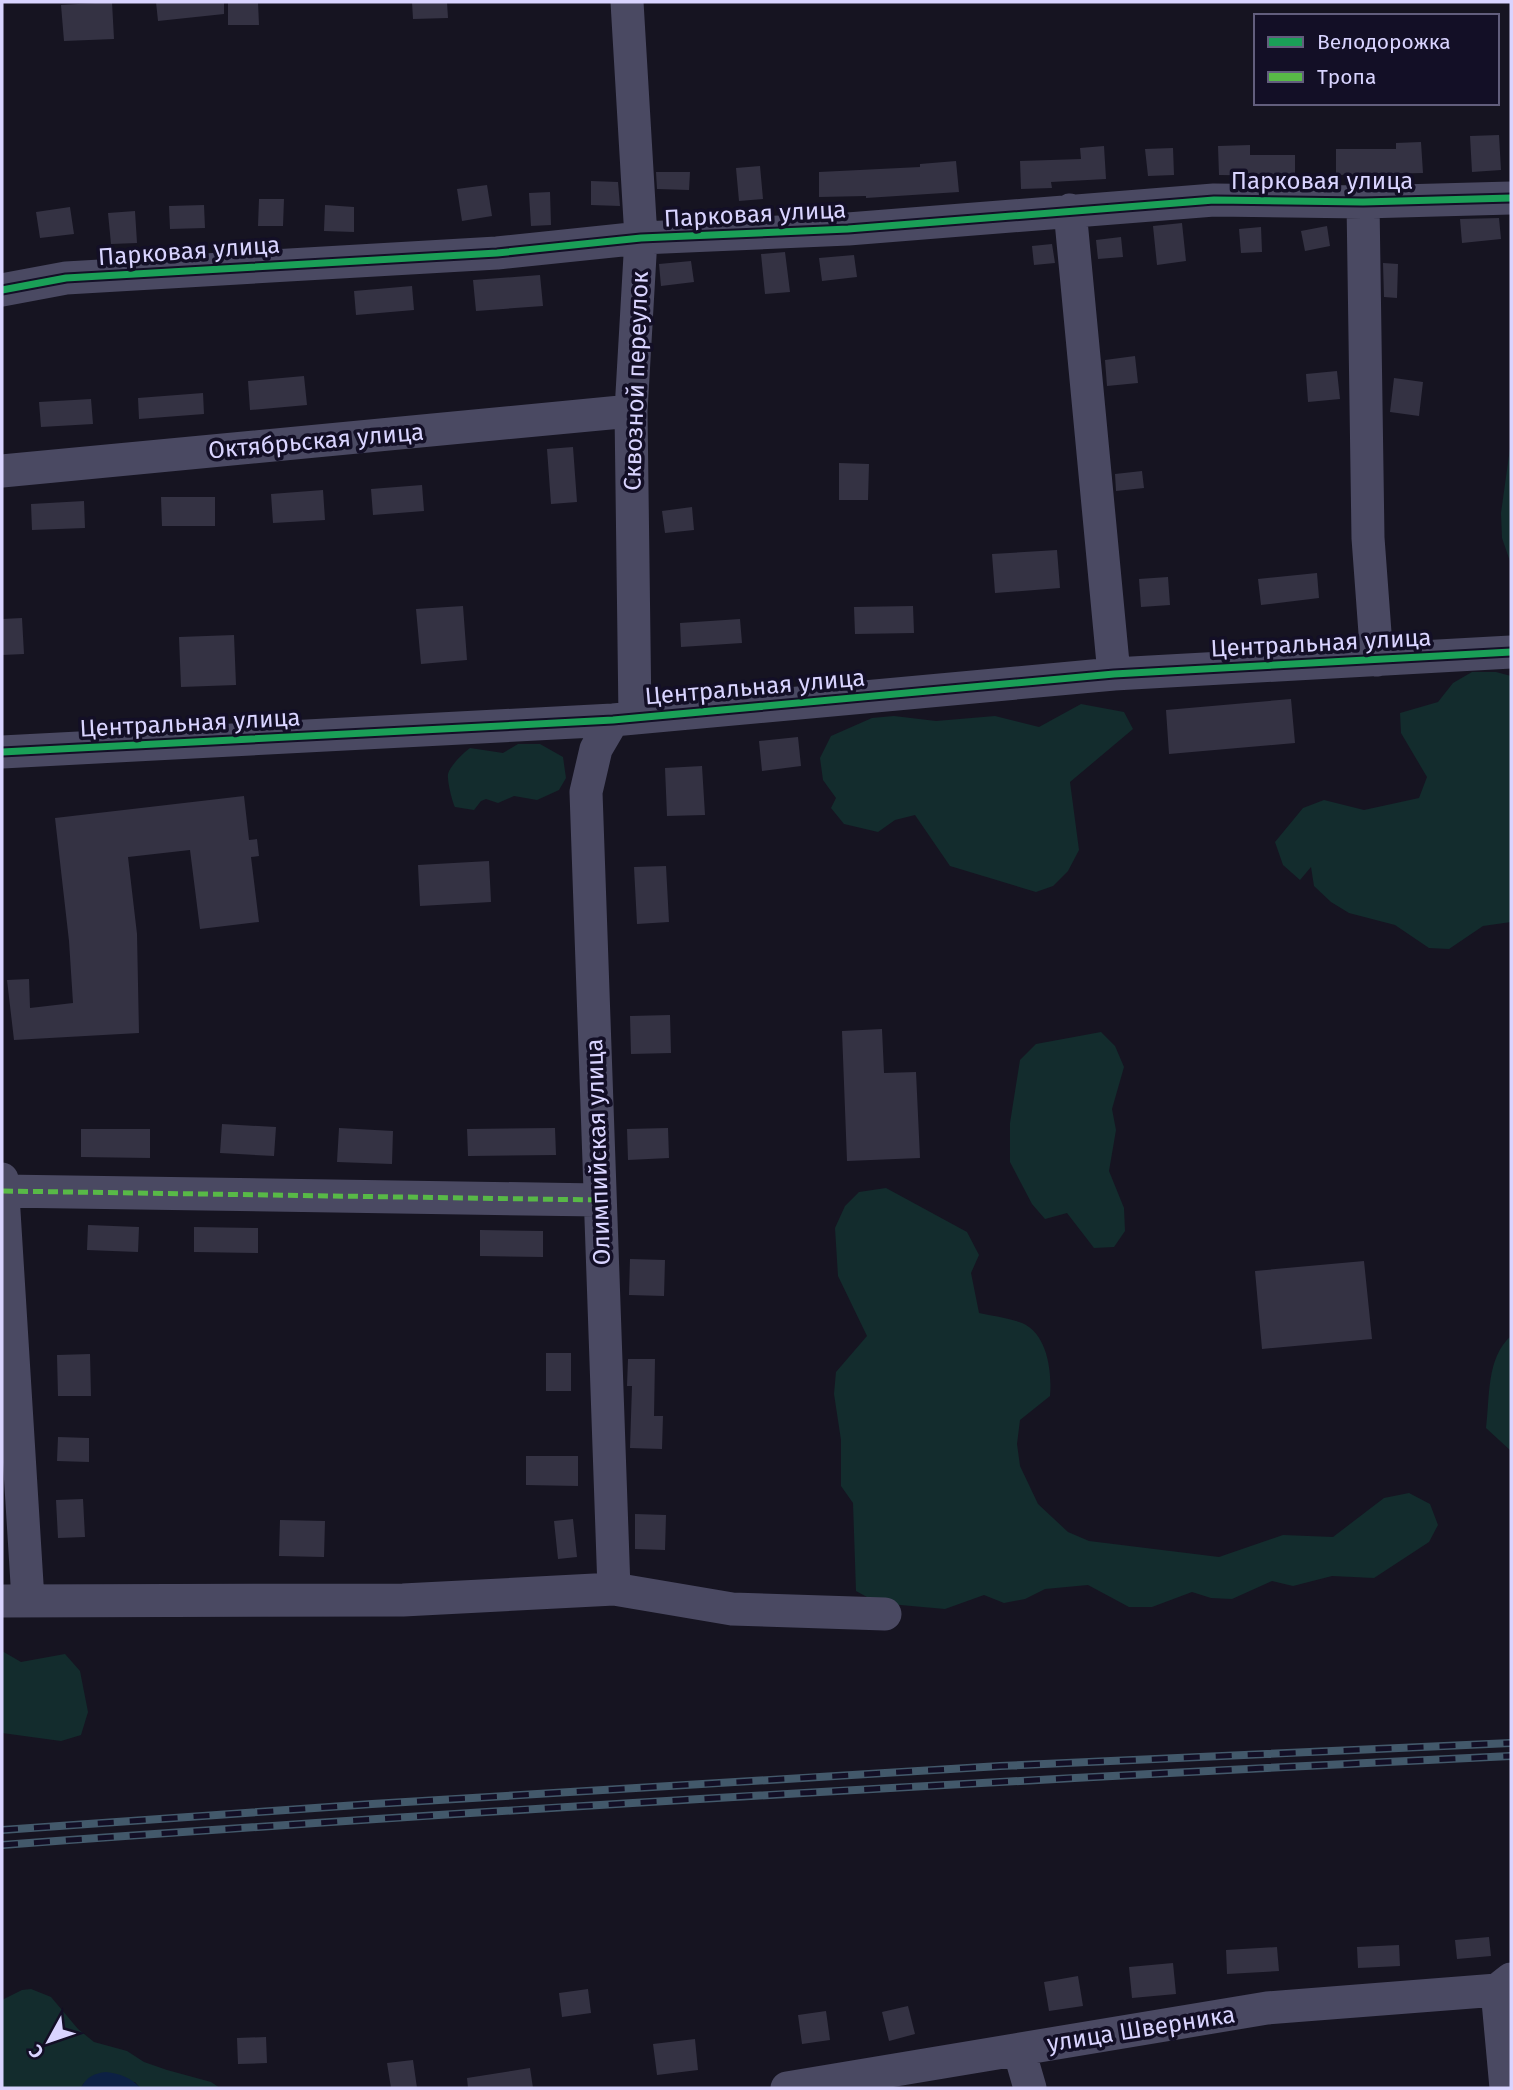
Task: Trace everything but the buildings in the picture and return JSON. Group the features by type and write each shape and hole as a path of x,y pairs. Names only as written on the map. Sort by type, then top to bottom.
{"street":[{"name":"Сквозной переулок","path":"624,719 631,411 641,238 627,2"},
{"name":"Парковая улица","path":"2,290 66,278 497,253 641,238 848,229 1214,200 1363,202 1511,198"},
{"path":"1363,202 1368,538 1377,660"},
{"path":"1070,211 1114,674"},
{"name":"Октябрьская улица","path":"2,471 631,411"},
{"name":"Центральная улица","path":"2,751 624,719 1114,674 1511,652"},
{"name":"Олимпийская улица","path":"614,1589 586,792 596,750 624,719"},
{"path":"599,1200 2,1185 15,1600 403,1600 614,1589 732,1609 885,1614"},
{"path":"1504,1984 1506,2088"},
{"name":"улица Шверника","path":"787,2088 1267,2008 1504,1984"},
{"path":"1019,2050 1030,2088"}],"green space":[{"path":"1511,441 1511,564 1502,538 1501,513"},
{"path":"1472,672 1496,672 1511,676 1511,922 1483,926 1449,949 1429,948 1395,925 1349,913 1331,902 1314,886 1311,867 1300,880 1283,865 1275,842 1303,808 1324,800 1364,810 1419,798 1427,777 1401,733 1400,713 1438,702 1453,683"},
{"path":"1081,704 1124,712 1133,729 1070,782 1079,850 1068,871 1053,886 1036,892 950,866 915,815 895,820 878,832 844,824 831,808 836,798 823,780 820,758 831,736 872,718 894,716 936,721 995,716 1039,727"},
{"path":"518,744 540,744 563,757 566,778 559,790 537,800 514,796 498,803 486,799 474,810 455,807 448,774 461,756 470,748 503,753"},
{"path":"1101,1032 1115,1046 1124,1067 1112,1109 1116,1130 1109,1171 1124,1208 1125,1231 1114,1247 1094,1248 1067,1213 1045,1219 1032,1204 1010,1162 1010,1123 1020,1060 1036,1044"},
{"path":"886,1188 967,1232 979,1255 971,1273 979,1313 1022,1323 1031,1328 1043,1345 1049,1366 1050,1396 1020,1420 1017,1444 1020,1466 1038,1504 1068,1532 1089,1541 1219,1557 1283,1535 1333,1537 1384,1498 1409,1493 1430,1504 1438,1525 1429,1542 1374,1578 1332,1576 1293,1586 1272,1581 1232,1599 1211,1598 1192,1592 1152,1607 1129,1607 1088,1585 1045,1589 1025,1599 1004,1603 984,1595 945,1609 878,1603 856,1591 853,1503 841,1486 841,1440 834,1394 836,1372 867,1336 838,1276 835,1228 845,1206 859,1192"},
{"path":"1511,1336 1511,1451 1486,1428 1493,1367 1497,1355"},
{"path":"2,1651 21,1662 65,1654 80,1671 88,1712 81,1735 61,1741 2,1733"},
{"path":"31,1989 51,1997 78,2029 94,2042 127,2051 144,2062 211,2082 220,2088 140,2088 135,2082 84,2083 81,2088 2,2088 2,2000 22,1990"}],"water":[{"path":"106,2072 125,2077 140,2088 81,2088 91,2076"}],"railway":[{"path":"2,1830 372,1804 1000,1766 1511,1743"},
{"path":"2,1845 756,1796 1511,1756"}],"marked path":[{"path":"3,1191 599,1200"}],"cycle path":[{"path":"2,290 66,278 497,253 641,238 848,229 1214,200 1363,202 1511,198"},
{"path":"2,752 613,720 1114,674 1511,652"}]}
